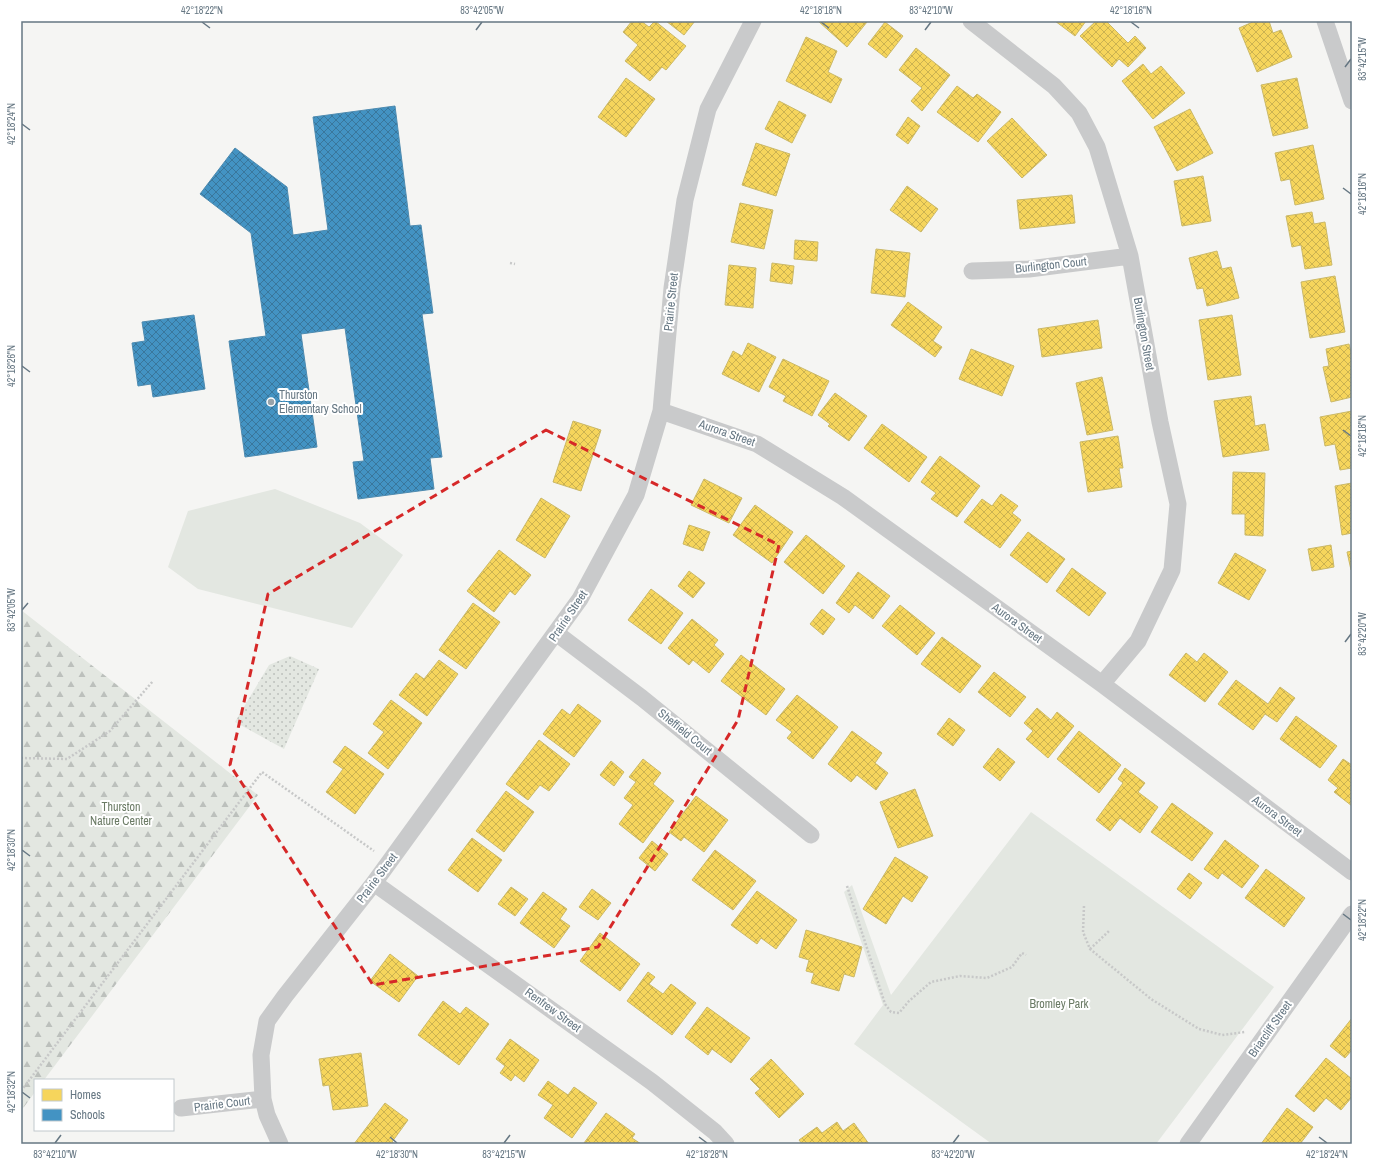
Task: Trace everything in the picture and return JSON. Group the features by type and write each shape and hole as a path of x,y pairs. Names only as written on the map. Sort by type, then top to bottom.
{"street":[{"name":"Prairie Street","path":"280,1144 267,1115 263,1099 261,1055 267,1021 374,883 580,599 636,495 661,411 672,288 686,200 708,109 754,21"},
{"name":"Burlington Street","path":"971,21 1054,86 1079,113 1097,147 1130,256 1160,422 1178,504 1172,570 1138,641 1102,684"},
{"path":"1325,21 1348,69 1352,101"},
{"name":"Burlington Court","path":"972,271 1029,270 1130,256"},
{"name":"Aurora Street","path":"661,411 758,444 843,497 1102,684 1352,872"},
{"name":"Sheffield Court","path":"556,633 642,698 812,835"},
{"name":"Renfrew Street","path":"374,883 652,1082 715,1132 726,1144"},
{"name":"Briarcliff Street","path":"1188,1144 1352,914"},
{"name":"Prairie Court","path":"181,1108 263,1099"}],"path":[{"path":"510,263 515,264"},
{"path":"21,758 67,759 110,731 153,681"},
{"path":"21,1091 262,772 374,852"},
{"path":"847,886 885,1004 891,1012 899,1013 931,982 960,976 987,978 1012,967 1022,953 1026,955"},
{"path":"1084,906 1083,932 1090,950 1151,999 1199,1029 1222,1035 1250,1031"},
{"path":"1090,950 1109,931"}],"highlighted area":[{"path":"546,430 779,545 738,720 598,947 373,985 230,765 268,594"}],"green space":[{"path":"275,489 360,523 403,555 352,628 198,589 168,567 188,511"},
{"name":"Thurston Nature Center","path":"21,610 258,795 45,1079 34,1079 34,1093 21,1111"},
{"path":"290,656 319,669 284,749 235,722 269,665"},
{"name":"Bromley Park","path":"1031,812 1274,987 1156,1144 992,1144 854,1044 883,1005 844,892 852,885 891,995"}],"building: Homes":[{"path":"632,21 641,21 649,27 655,21 686,46 666,70 662,67 650,81 625,61 638,45 623,32"},
{"path":"666,21 695,21 684,35"},
{"path":"818,21 866,21 867,22 847,47"},
{"path":"1055,21 1086,21 1075,36"},
{"path":"1096,21 1106,21 1128,43 1135,36 1146,48 1128,67 1119,59 1112,67 1080,36"},
{"path":"1255,21 1269,21 1273,33 1281,30 1292,57 1257,72 1239,28"},
{"path":"885,22 903,36 886,58 868,44"},
{"path":"806,37 837,51 828,72 842,79 831,103 786,81"},
{"path":"916,48 950,75 922,111 911,101 922,88 899,70"},
{"path":"1143,64 1151,74 1161,66 1185,93 1153,119 1122,81"},
{"path":"626,78 655,99 626,137 598,117"},
{"path":"1297,78 1308,128 1273,136 1261,85"},
{"path":"957,86 973,98 977,94 1001,112 978,142 937,112"},
{"path":"779,101 806,115 792,143 765,129"},
{"path":"1190,109 1213,153 1177,171 1154,127"},
{"path":"908,117 920,126 908,144 896,135"},
{"path":"1012,118 1047,155 1022,178 987,141"},
{"path":"756,143 790,154 776,196 742,185"},
{"path":"1313,145 1324,199 1295,205 1290,179 1281,181 1275,153"},
{"path":"1203,176 1211,221 1182,226 1174,181"},
{"path":"907,186 938,209 921,232 890,210"},
{"path":"1072,195 1075,223 1020,229 1017,200"},
{"path":"740,203 773,210 764,249 731,242"},
{"path":"1312,212 1314,224 1325,222 1332,265 1305,269 1301,245 1292,247 1286,216"},
{"path":"795,240 818,242 817,261 794,259"},
{"path":"876,249 910,253 905,297 871,293"},
{"path":"1217,251 1222,269 1231,267 1239,298 1207,306 1203,288 1197,289 1189,258"},
{"path":"772,263 794,266 792,284 770,281"},
{"path":"729,265 756,268 753,308 725,305"},
{"path":"1335,276 1345,332 1310,338 1301,282"},
{"path":"908,302 942,327 933,341 942,347 935,357 891,325"},
{"path":"1232,315 1241,375 1208,380 1199,320"},
{"path":"1098,320 1102,348 1042,357 1038,329"},
{"path":"748,343 776,357 759,392 722,374 733,351 742,356"},
{"path":"1349,344 1352,356 1352,397 1331,402 1323,367 1329,366 1326,349"},
{"path":"971,349 1014,366 1002,396 959,379"},
{"path":"783,359 829,381 812,416 783,401 786,396 769,387"},
{"path":"1102,377 1113,430 1087,435 1076,383"},
{"path":"835,393 867,416 849,441 828,426 830,424 818,415"},
{"path":"1251,396 1255,426 1265,424 1269,450 1223,457 1214,401"},
{"path":"1352,411 1352,468 1340,470 1335,444 1325,446 1320,417"},
{"path":"573,421 601,430 581,491 553,482"},
{"path":"882,424 927,457 909,482 864,448"},
{"path":"1118,436 1123,468 1119,468 1122,487 1088,492 1080,442"},
{"path":"940,456 980,486 957,517 931,499 936,493 921,482"},
{"path":"1233,472 1265,473 1263,536 1245,535 1245,514 1232,514"},
{"path":"704,479 742,498 729,523 691,505"},
{"path":"1352,483 1352,533 1342,535 1335,486"},
{"path":"1001,494 1018,506 1012,513 1021,520 1000,548 964,522 982,499 992,506"},
{"path":"541,498 570,516 545,558 516,540"},
{"path":"755,505 793,532 772,563 733,535"},
{"path":"689,525 710,532 703,551 683,544"},
{"path":"1028,532 1065,559 1047,583 1010,555"},
{"path":"806,535 845,566 823,594 784,562"},
{"path":"1331,545 1334,567 1312,571 1308,549"},
{"path":"499,550 531,575 515,595 510,591 494,612 467,591"},
{"path":"1352,551 1352,570 1351,570 1347,552"},
{"path":"1235,553 1266,570 1249,600 1218,583"},
{"path":"1072,568 1106,593 1089,616 1056,591"},
{"path":"689,571 705,583 693,598 678,586"},
{"path":"858,572 890,596 873,619 855,605 849,613 836,603"},
{"path":"651,589 683,613 661,644 628,620"},
{"path":"473,603 500,622 466,669 439,650"},
{"path":"900,605 935,633 917,655 882,626"},
{"path":"822,609 835,619 823,635 810,624"},
{"path":"692,619 718,640 714,645 724,654 709,673 693,660 689,665 668,648"},
{"path":"942,637 981,666 960,693 921,664"},
{"path":"1186,653 1197,662 1204,653 1228,672 1205,702 1169,675"},
{"path":"741,655 785,689 766,715 721,681"},
{"path":"439,660 458,674 427,716 399,695 416,673 424,679"},
{"path":"994,672 1026,697 1010,717 978,692"},
{"path":"1236,680 1268,704 1280,687 1295,698 1277,722 1265,714 1253,730 1218,704"},
{"path":"797,695 838,727 813,759 787,738 792,732 776,720"},
{"path":"391,700 422,723 388,769 368,753 384,732 373,724"},
{"path":"578,704 601,721 574,757 543,734 562,709 570,715"},
{"path":"1037,708 1051,720 1057,712 1074,726 1048,758 1026,739 1033,731 1024,723"},
{"path":"1296,716 1337,746 1320,768 1280,739"},
{"path":"949,718 965,730 953,746 937,734"},
{"path":"852,731 882,753 875,763 888,773 876,790 857,775 851,782 828,764"},
{"path":"1079,731 1121,765 1099,793 1057,759"},
{"path":"539,740 570,764 549,791 540,785 528,800 506,784"},
{"path":"345,746 384,774 355,814 326,792 343,769 333,762"},
{"path":"998,748 1015,762 1000,781 983,767"},
{"path":"643,759 661,773 653,784 674,801 643,843 619,824 633,805 624,798 636,782 629,777"},
{"path":"1343,759 1352,765 1352,806 1334,792 1338,788 1328,780"},
{"path":"611,761 624,772 614,786 600,775"},
{"path":"1125,768 1145,783 1138,792 1158,807 1140,833 1120,818 1110,831 1096,820 1123,783 1118,779"},
{"path":"915,789 933,836 898,848 880,802"},
{"path":"506,791 534,812 504,852 476,831"},
{"path":"696,796 728,820 704,852 684,837 681,841 669,832"},
{"path":"1172,803 1213,833 1192,861 1151,832"},
{"path":"472,838 502,860 478,892 448,870"},
{"path":"1225,840 1259,866 1242,888 1222,873 1218,879 1204,869"},
{"path":"652,841 668,854 655,871 639,858"},
{"path":"715,850 756,881 733,910 692,880"},
{"path":"895,857 928,877 912,902 903,896 886,924 863,909"},
{"path":"1266,869 1305,898 1284,927 1245,898"},
{"path":"1189,873 1202,883 1190,899 1177,889"},
{"path":"511,887 528,899 515,916 498,904"},
{"path":"592,889 611,903 598,920 579,907"},
{"path":"757,891 797,920 776,949 761,938 757,944 731,925"},
{"path":"543,892 567,909 560,919 570,926 554,948 520,923"},
{"path":"806,930 862,947 854,977 844,974 839,991 811,983 814,973 806,971 809,960 799,957"},
{"path":"600,933 640,964 620,991 580,961"},
{"path":"390,954 418,976 399,1002 370,981"},
{"path":"648,972 655,977 649,984 663,994 671,984 696,1003 672,1035 627,1001"},
{"path":"443,1001 460,1014 466,1007 489,1024 459,1065 418,1035"},
{"path":"707,1007 750,1038 731,1063 712,1049 708,1055 685,1037"},
{"path":"1352,1018 1352,1050 1345,1058 1330,1046"},
{"path":"510,1039 539,1060 524,1082 515,1075 511,1081 500,1073 505,1066 496,1059"},
{"path":"361,1053 368,1106 333,1110 329,1085 323,1086 319,1059"},
{"path":"1326,1058 1352,1079 1352,1097 1341,1110 1326,1098 1314,1112 1295,1096"},
{"path":"771,1059 804,1094 779,1118 755,1093 760,1089 750,1079"},
{"path":"548,1081 568,1095 574,1087 597,1103 572,1138 544,1118 553,1105 538,1095"},
{"path":"385,1103 408,1120 392,1142 395,1144 354,1144"},
{"path":"1287,1108 1313,1127 1300,1144 1261,1144"},
{"path":"606,1113 635,1134 632,1138 641,1144 584,1143"},
{"path":"837,1122 843,1131 854,1123 869,1144 802,1144 799,1140 817,1127 822,1133"}],"building: Schools":[{"path":"395,106 410,226 421,225 433,313 422,314 442,457 430,458 434,489 358,499 353,462 364,461 345,328 301,334 317,447 245,457 229,341 266,336 251,233 200,194 235,148 287,187 293,235 328,230 313,117"},
{"path":"194,315 205,389 153,397 151,384 138,386 132,343 145,341 142,322"}],"place":[{"name":"Thurston Elementary School","path":"271,402"}]}
